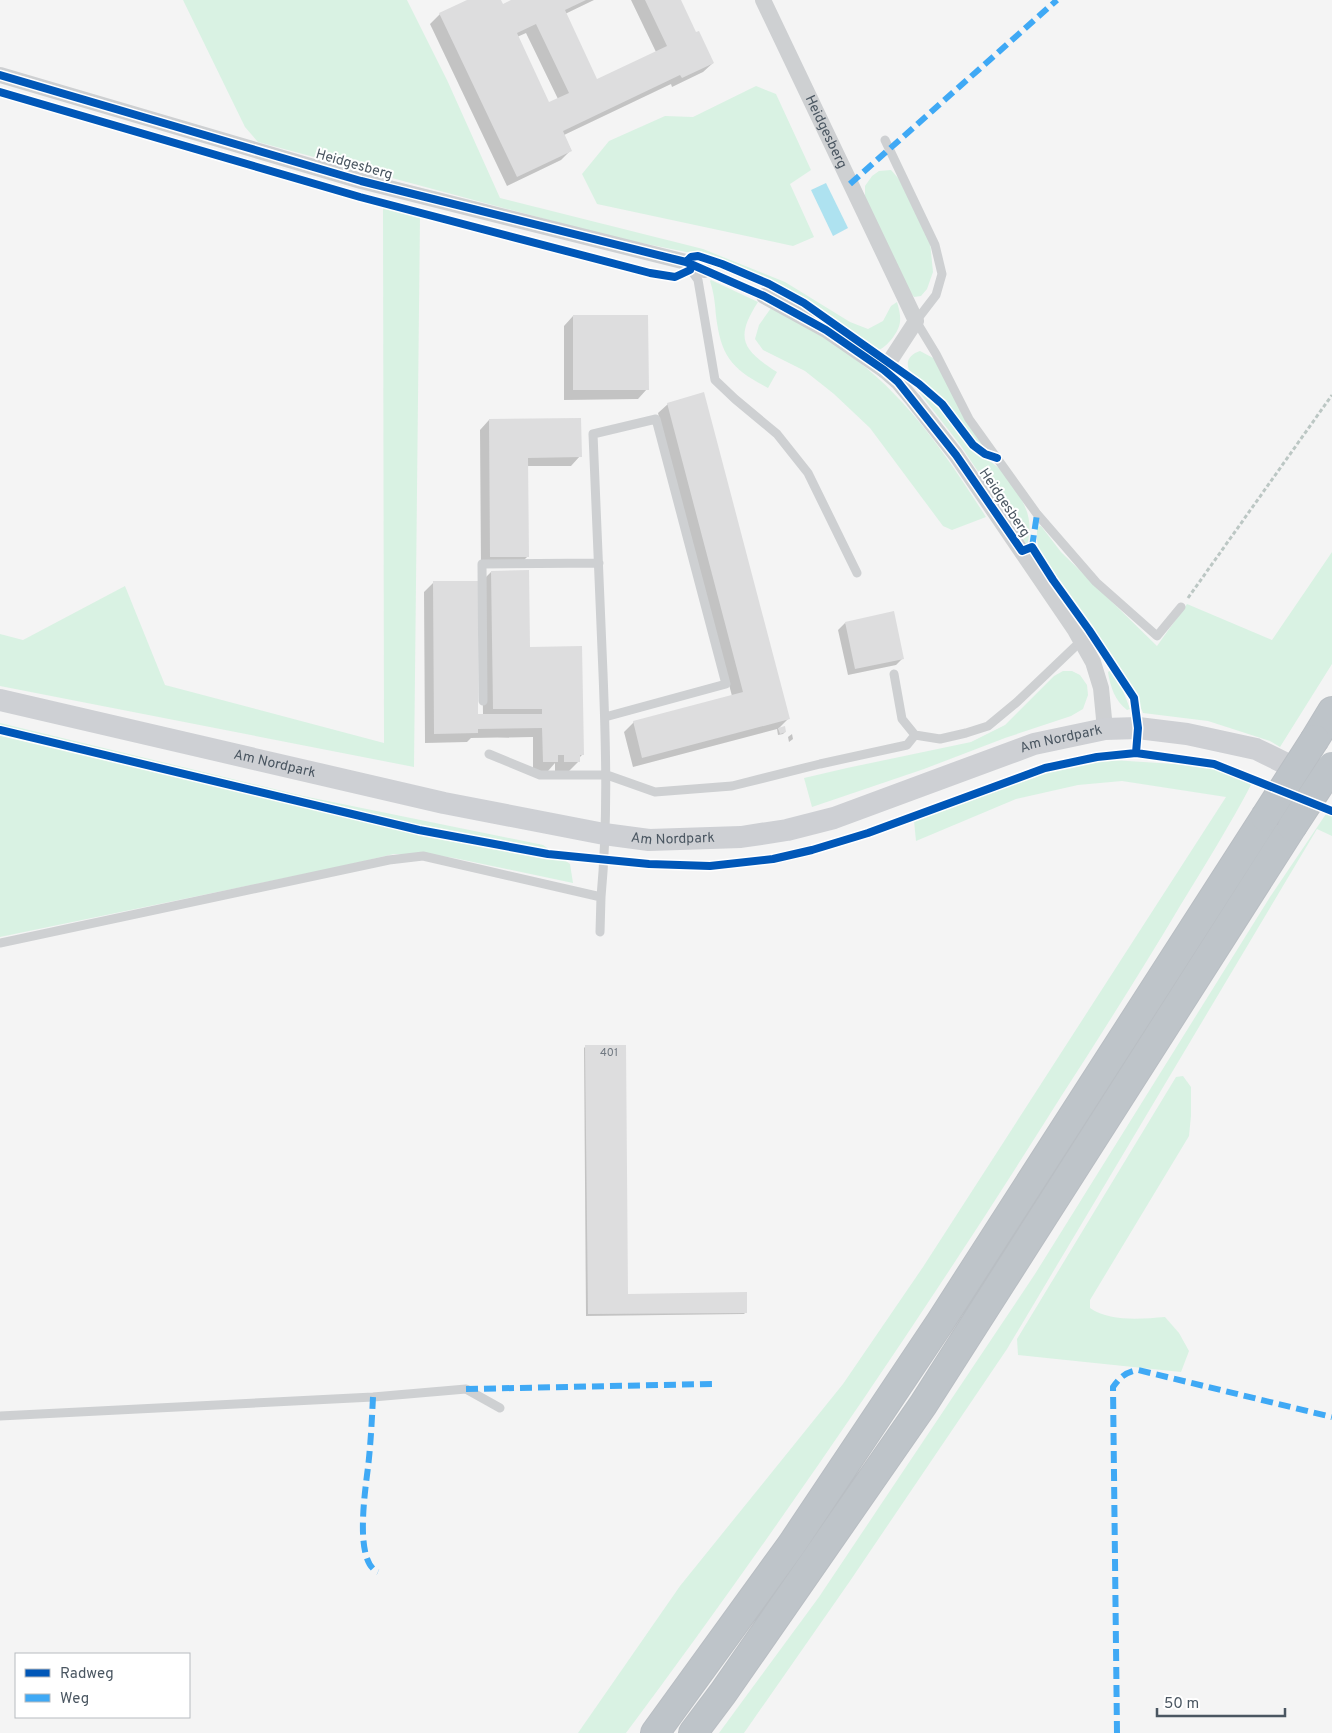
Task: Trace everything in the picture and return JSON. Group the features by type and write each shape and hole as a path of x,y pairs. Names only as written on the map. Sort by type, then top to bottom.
{"highway":[{"path":"655,1733 792,1544 940,1321 1332,711"},
{"path":"693,1733 923,1405 1332,766"}],"street":[{"name":"Heidgesberg","path":"763,0 916,320"},
{"name":"Heidgesberg","path":"0,75 361,180 686,262 704,270"},
{"name":"Heidgesberg","path":"764,296 826,330 884,370 898,382 956,455 1082,641 1093,662 1101,688 1105,729"},
{"path":"884,370 916,320"},
{"name":"Am Nordpark","path":"0,700 444,802 604,834 649,840 741,838 787,830 834,818 1034,744 1105,729 1138,728 1187,734 1256,749 1332,787"}],"lane":[{"path":"885,140 935,245 942,274 936,296 916,320 936,354 969,420 1037,514 1096,582 1157,636 1181,607"},
{"path":"686,262 698,280 715,380 777,434 808,473 857,573"},
{"path":"600,932 605,860 606,775 593,434 656,419 726,684 605,717"},
{"path":"483,701 482,564 599,563"},
{"path":"894,674 902,718 915,735 940,738 988,726 1017,702 1082,641"},
{"path":"489,754 540,775 606,775 655,792 732,786 907,745 915,735"},
{"path":"0,943 389,860 423,856 602,897"},
{"path":"0,1416 373,1397 466,1388 500,1408"}],"path":[{"path":"1181,607 1332,395"}],"green space":[{"path":"183,0 407,0 447,80 500,198 703,249 785,282 850,322 868,329 883,321 891,306 897,302 900,322 897,331 884,347 878,350 834,318 791,292 743,270 706,256 612,237 258,142 245,127"},
{"path":"756,86 776,94 811,170 790,184 814,237 793,246 597,204 582,174 609,141 665,116 693,117"},
{"path":"891,170 899,179 930,242 933,272 927,289 921,296 914,297 908,289 865,205 865,186 872,176 879,171"},
{"path":"383,207 420,216 414,767 0,686 0,634 23,640 125,586 165,685 384,743"},
{"path":"711,280 758,302 746,325 744,335 746,343 756,357 777,372 768,388 737,368 725,352 718,330"},
{"path":"771,308 776,309 836,345 886,386 940,449 986,517 952,530 943,526 870,428 834,394 805,371 763,350 755,339 759,325"},
{"path":"920,351 935,359 968,424 985,449 978,447 953,412 938,395 925,386 909,370 908,360"},
{"path":"919,392 923,392 936,403 971,446 998,467 1008,480 1025,506 1030,528 1027,545 961,446"},
{"path":"1041,526 1061,552 1157,646 1187,604 1272,640 1332,552 1332,664 1280,747 1270,741 1208,721 1143,713 1132,687 1118,664 1039,551 1037,527"},
{"path":"1111,670 1120,683 1130,709 1127,710 1119,702 1114,693 1108,672"},
{"path":"1063,671 1072,671 1080,675 1087,685 1088,695 1083,709 1071,716 812,807 804,778 971,742 1005,725 1054,676"},
{"path":"0,723 303,796 543,845 570,864 573,883 454,858 433,855 394,854 0,937"},
{"path":"1112,760 1212,768 1252,783 1151,954 958,1258 796,1498 740,1577 626,1733 578,1733 680,1586 843,1384 923,1267 1226,797 1122,781 1078,785 1016,799 916,841 914,821 1040,774 1069,766"},
{"path":"1328,811 1332,813 1332,836 1317,829 1007,1349 850,1581 744,1733 719,1733 819,1597 1035,1274 1270,897"},
{"path":"1183,1076 1191,1087 1189,1136 1090,1300 1090,1308 1107,1316 1116,1318 1165,1317 1179,1333 1189,1351 1181,1372 1018,1355 1017,1339 1176,1077"}],"water":[{"path":"826,183 848,228 833,236 811,190"}],"building":[{"path":"467,0 501,0 503,4 511,0 586,0 565,10 597,79 667,46 645,0 681,0 696,32 699,31 714,63 682,78 680,75 563,131 572,151 517,177 439,13","holes":["536,24 569,93 549,102 517,33"]},
{"path":"573,315 648,315 649,390 573,390"},
{"path":"704,392 790,719 642,758 633,721 743,692 667,403"},
{"path":"581,418 582,457 528,458 529,557 490,557 489,419"},
{"path":"529,570 530,647 582,646 584,755 580,755 580,762 564,762 564,755 558,755 558,762 543,762 542,728 478,729 478,733 434,734 433,581 478,581 478,714 542,714 542,709 493,709 491,571"},
{"path":"894,611 904,659 855,669 845,622"},
{"path":"785,726 786,732 780,734 778,728"},
{"path":"585,1045 626,1045 628,1294 747,1292 747,1313 588,1314"}],"marked path":[{"path":"850,184 1057,0"},
{"path":"1032,547 1037,514"},
{"path":"1117,1733 1113,1387 1124,1375 1138,1370 1332,1417"},
{"path":"466,1389 712,1384"},
{"path":"373,1397 370,1450 364,1501 363,1537 365,1553 370,1565 378,1572"}],"cycle path":[{"path":"0,75 361,181 686,262 764,296 826,330 884,370 898,382 956,455 1022,551 1032,547 1134,698 1138,728 1136,753"},
{"path":"0,92 360,197 650,273 675,277 690,270"},
{"path":"686,262 691,257 698,256 722,264 769,284 804,303 919,384 942,404 973,445 985,454 997,458"},
{"path":"0,730 419,830 548,854 649,864 710,866 773,859 812,850 868,833 1045,768 1097,757 1136,753 1214,764 1332,811"}]}
